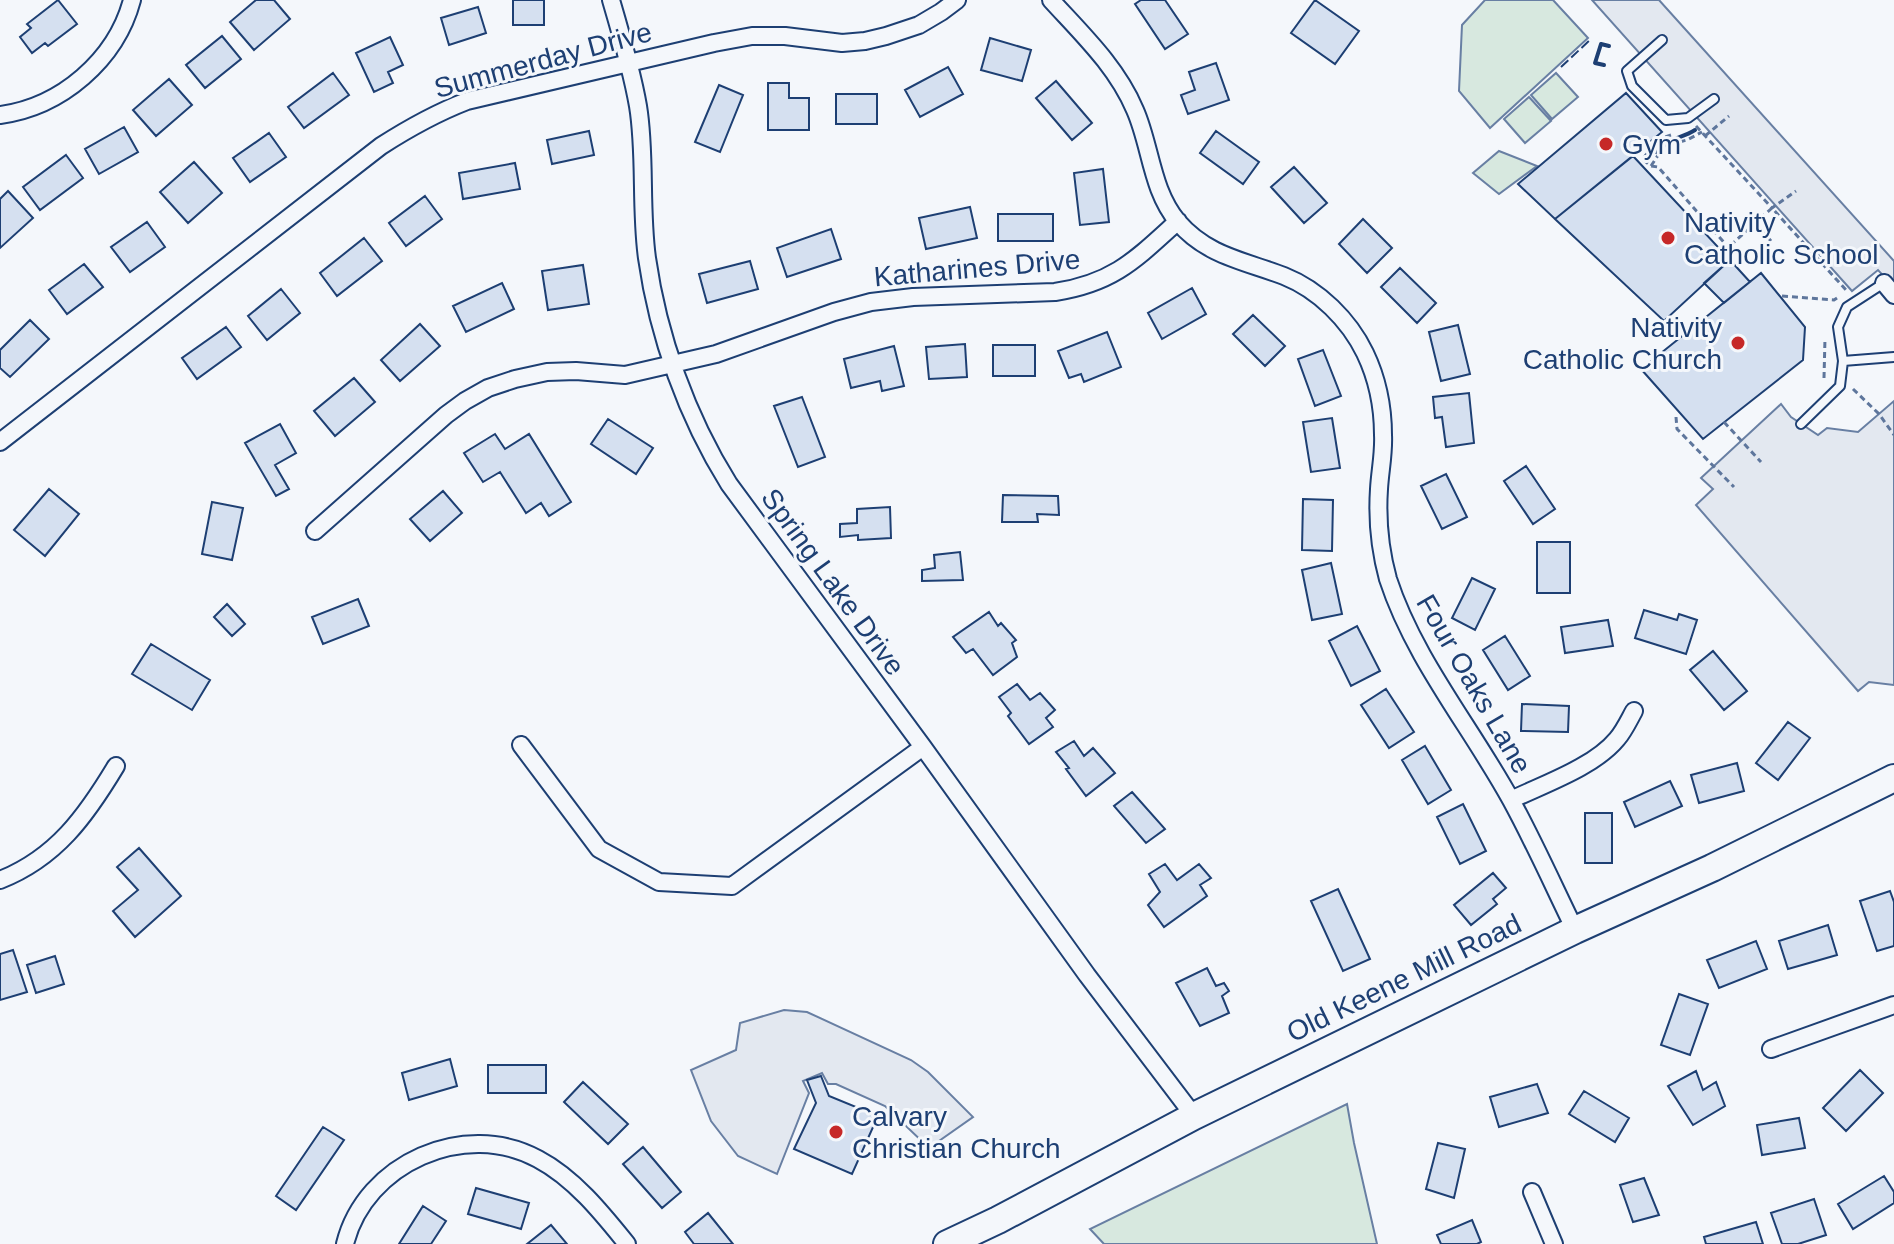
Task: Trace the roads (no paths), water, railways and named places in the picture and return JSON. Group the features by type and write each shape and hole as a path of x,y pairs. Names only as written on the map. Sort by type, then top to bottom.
{"main road":[{"name":"Old Keene Mill Road","path":"947,1244 1194,1116 1894,778"}],"street":[{"path":"0,115 46,102 89,72 107,52 132,0"},
{"name":"Spring Lake Drive","path":"611,0 638,107 647,259 661,327 694,420 710,454 1087,975 1194,1116"},
{"name":"Summerday Drive","path":"0,442 381,146 436,113 467,101 752,36 785,36 842,43 865,41 919,25 957,0"},
{"path":"1051,0 1119,79 1135,109 1165,201 1178,221"},
{"name":"Katharines Drive","path":"315,531 446,415 488,388 547,372 625,375 674,364 716,354 871,302 1074,289 1113,275 1178,221"},
{"name":"Four Oaks Lane","path":"1178,221 1214,250 1308,288 1336,311 1357,339 1373,372 1382,411 1384,437 1378,518 1382,552 1396,603 1414,640 1511,800 1575,930"},
{"path":"1511,800 1602,754 1619,738 1634,711"},
{"path":"521,745 599,849 659,882 732,886 923,747"},
{"path":"0,880 37,861 62,841 94,802 116,766"},
{"path":"1771,1049 1894,1005"},
{"path":"345,1244 357,1214 374,1190 397,1170 440,1148 487,1144 534,1156 554,1168 572,1182 627,1244"},
{"path":"1532,1192 1554,1244"}],"lane":[{"path":"1662,40 1627,71 1632,86 1666,120 1688,118 1714,99"},
{"path":"1801,424 1840,386 1843,361 1838,327 1847,307 1889,289"},
{"path":"1843,361 1894,357"}],"place":[{"name":"Gym","path":"1606,144"},
{"name":"Nativity Catholic School","path":"1668,238"},
{"name":"Nativity Catholic Church","path":"1738,343"},
{"name":"Calvary Christian Church","path":"836,1132"}]}
